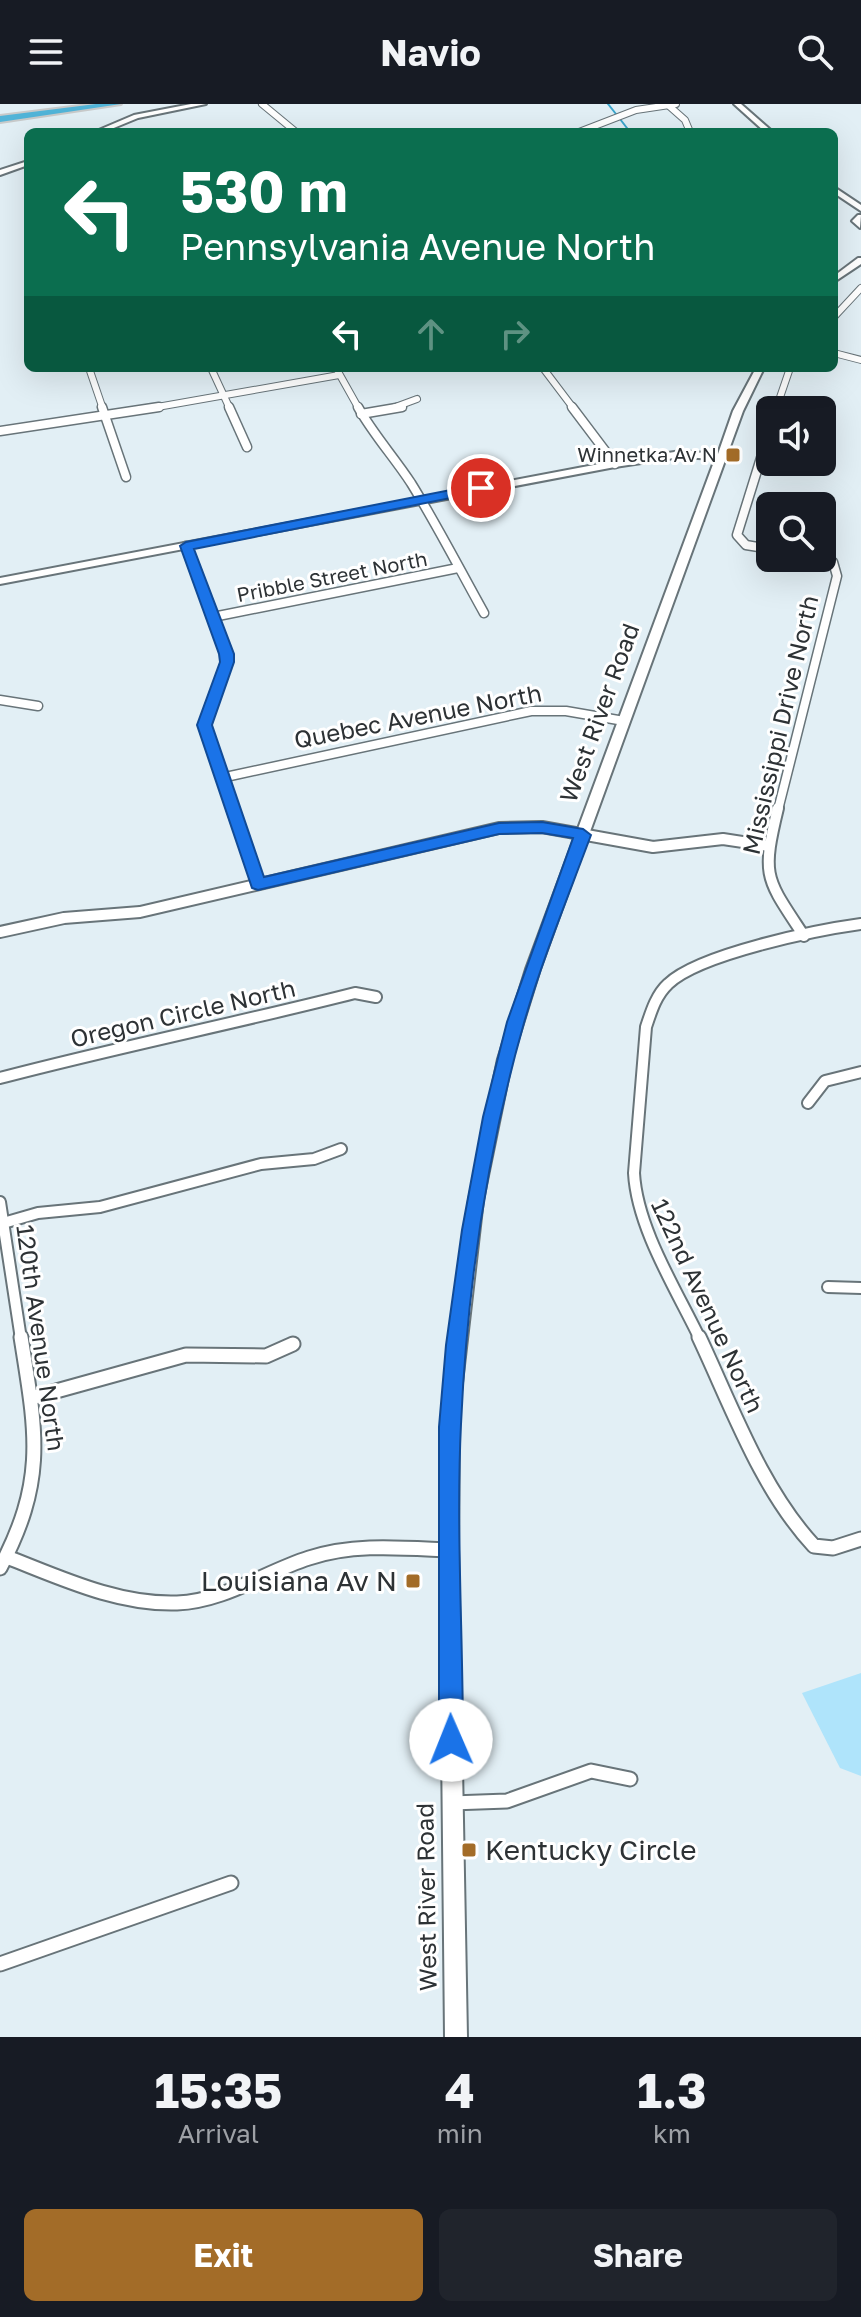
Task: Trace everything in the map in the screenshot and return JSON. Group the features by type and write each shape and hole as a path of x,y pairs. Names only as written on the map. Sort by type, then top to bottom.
{"highway":[{"path":"0,110 46,104"},
{"path":"0,119 117,104"}],"main road":[{"path":"108,128 142,114 203,104"},
{"path":"737,104 764,128"},
{"path":"0,173 24,164"},
{"path":"838,193 858,214 860,223"},
{"path":"846,200 861,209"},
{"path":"838,279 861,260"},
{"path":"838,280 861,270"},
{"name":"West River Road","path":"456,2037 449,1550 452,1396 476,1200 515,1022 738,411 758,372"},
{"path":"0,581 615,464 681,454 722,457"}],"street":[{"path":"262,104 291,128"},
{"path":"589,128 636,110 676,104"},
{"path":"668,105 685,120 688,128"},
{"path":"838,313 861,288"},
{"path":"838,354 861,360"},
{"path":"90,372 126,477"},
{"path":"213,372 247,447"},
{"path":"0,431 225,397 333,372"},
{"path":"338,372 361,414 421,499 484,613"},
{"path":"546,372 615,464"},
{"path":"781,396 789,372"},
{"path":"361,414 402,407 417,399"},
{"path":"756,472 738,528 738,538 746,545 756,547"},
{"path":"186,546 227,662 204,725 258,884"},
{"name":"Pribble Street North","path":"213,617 458,568"},
{"name":"Mississippi Drive North","path":"804,936 770,884 767,869 769,846 836,572"},
{"path":"0,700 38,706"},
{"name":"Quebec Avenue North","path":"221,778 531,711 566,711 624,721"},
{"path":"0,932 64,918 140,912 499,828 542,827 653,847 723,839 769,846"},
{"name":"122nd Avenue North","path":"861,924 712,960 671,980 651,1010 646,1027 634,1173 635,1195 642,1217 756,1459 799,1530 814,1546 833,1548 861,1539"},
{"name":"Oregon Circle North","path":"0,1078 125,1045 213,1029 355,993 376,997"},
{"path":"808,1103 825,1081 861,1072"},
{"path":"2,1223 54,1211 100,1207 261,1164 314,1159 341,1149"},
{"name":"120th Avenue North","path":"0,1202 36,1435 34,1474 19,1532 3,1563"},
{"path":"828,1287 861,1288"},
{"path":"31,1398 177,1357 202,1353 266,1356 293,1344"},
{"path":"3,1563 127,1600 179,1603 237,1589 312,1557 379,1549 449,1550"},
{"path":"452,1803 507,1801 591,1771 630,1779"},
{"path":"0,1964 231,1883"}],"shaded area":[{"path":"861,1673 861,1776 840,1768 802,1693"}],"waterway":[{"path":"608,104 616,114"},
{"path":"620,119 627,128"}],"place":[{"name":"Winnetka Av N","path":"733,455"},
{"name":"Louisiana Av N","path":"413,1581"},
{"name":"Kentucky Circle","path":"469,1850"}],"route":[{"path":"451,1740 450,1427 476,1200 515,1022 583,835 542,827 499,828 258,884 204,725 227,662 186,546 481,488"}]}
